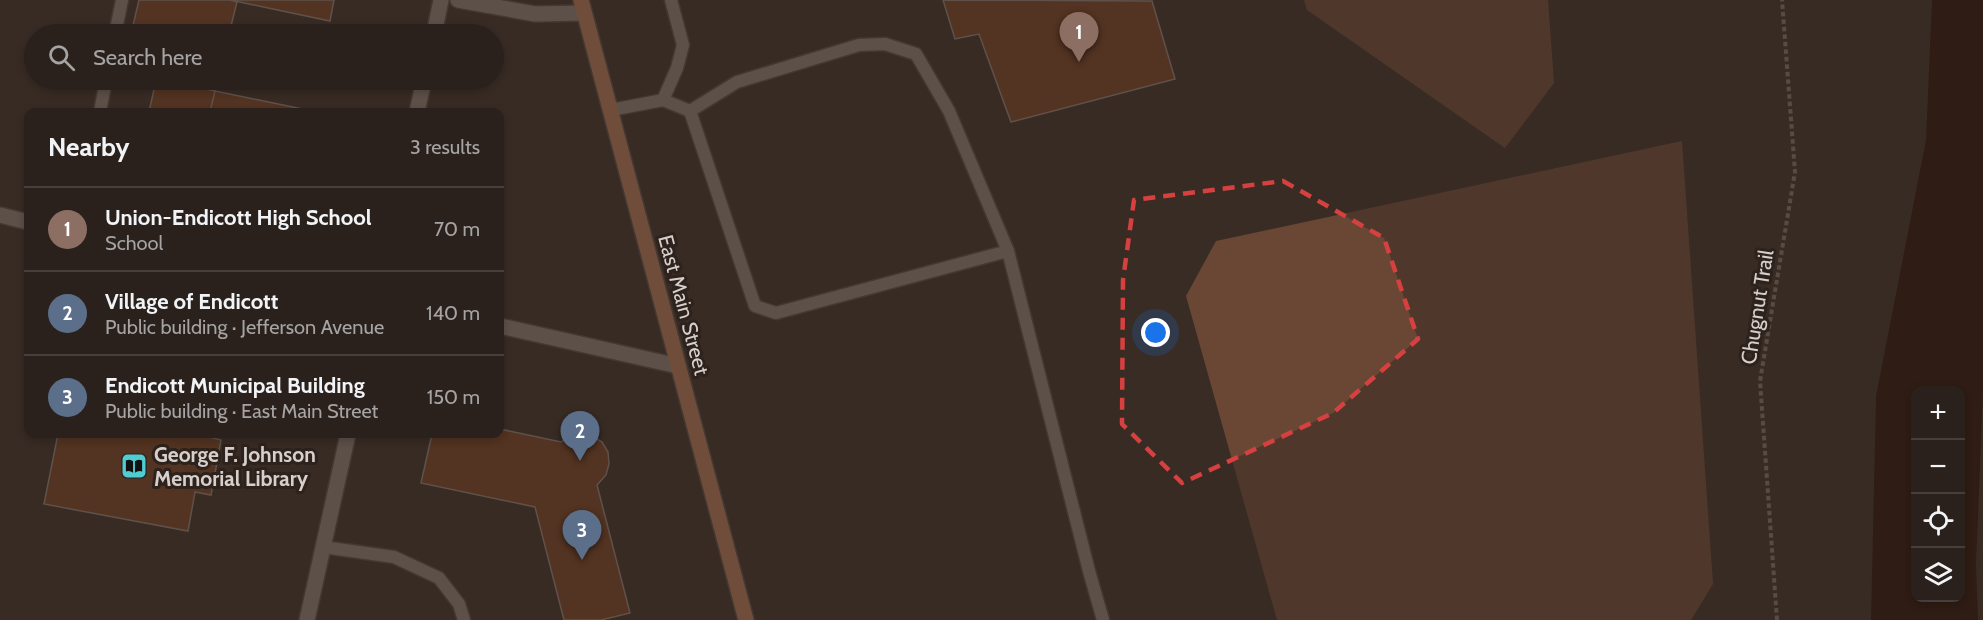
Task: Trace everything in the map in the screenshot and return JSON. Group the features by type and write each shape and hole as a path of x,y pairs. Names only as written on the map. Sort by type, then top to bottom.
{"main road":[{"name":"East Main Street","path":"583,6 746,620"}],"street":[{"path":"436,24 441,0"},
{"path":"458,0 535,14 583,6"},
{"path":"418,108 422,90"},
{"path":"0,215 24,221"},
{"path":"504,327 678,366"},
{"path":"307,620 347,438"}],"lane":[{"path":"117,24 122,0"},
{"path":"663,100 683,45 671,0"},
{"path":"690,111 737,82 859,45 885,44 916,54 949,111 1008,251 1103,620"},
{"path":"101,108 104,90"},
{"path":"610,110 663,100 690,111 755,306 776,313 1008,251"},
{"path":"323,547 394,557 439,578 459,604 464,620"}],"path":[{"name":"Chugnut Trail","path":"1777,620 1760,381 1795,172 1782,0"}],"highlighted area":[{"path":"1283,181 1384,238 1418,339 1333,413 1182,483 1122,424 1123,280 1134,200"}],"shaded area":[{"path":"1304,0 1548,0 1554,83 1505,148 1307,10"},
{"path":"1932,0 1983,0 1983,390 1976,565 1978,620 1871,620 1876,396 1926,140"},
{"path":"1682,141 1713,584 1691,620 1277,620 1186,296 1216,241"}],"building":[{"path":"139,0 230,0 237,2 232,24 133,24"},
{"path":"230,0 334,0 330,21"},
{"path":"943,0 1152,1 1175,79 1011,122 979,34 955,39"},
{"path":"154,90 215,91 211,108 150,108"},
{"path":"215,91 298,108 211,108"},
{"path":"504,430 561,442 569,436 580,434 592,436 602,442 608,452 609,464 606,475 597,485 630,613 601,620 564,620 535,507 421,483 431,438 504,438"},
{"name":"George F. Johnson Memorial Library","path":"57,438 213,438 221,440 211,495 195,492 188,531 44,504"}],"place":[{"name":"Union-Endicott High School","path":"1079,62"},
{"name":"Village of Endicott","path":"580,461"},
{"name":"George F. Johnson Memorial Library","path":"134,466"},
{"name":"Endicott Municipal Building","path":"582,560"}]}
